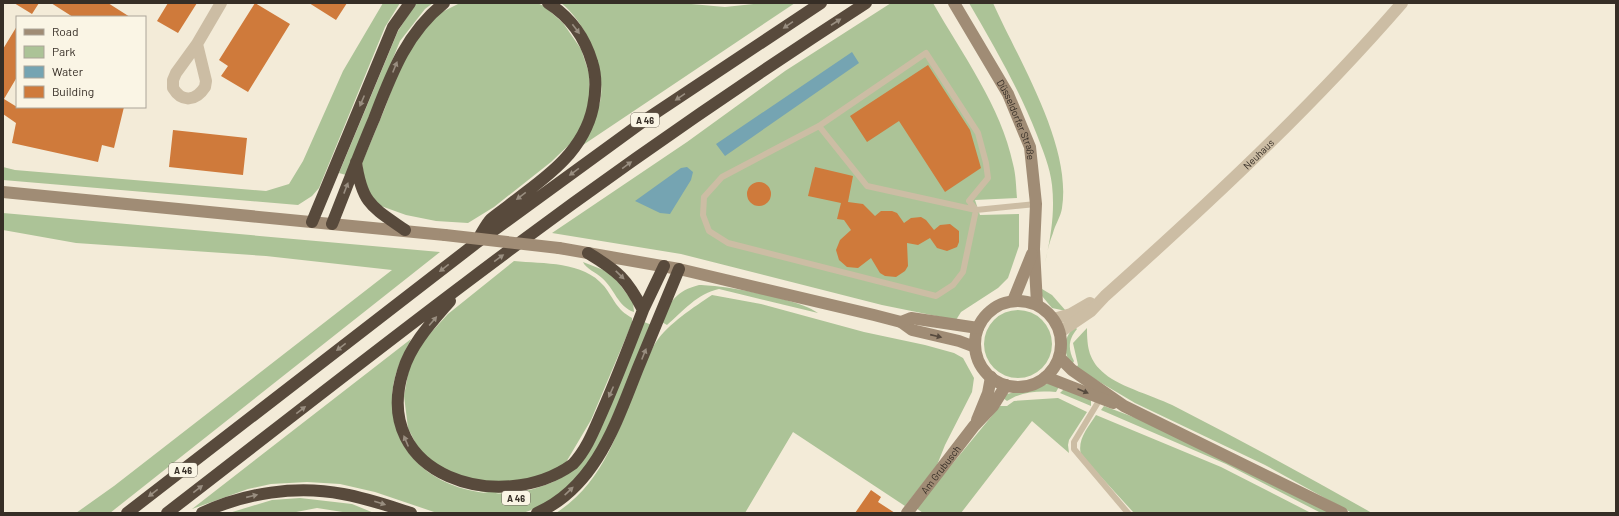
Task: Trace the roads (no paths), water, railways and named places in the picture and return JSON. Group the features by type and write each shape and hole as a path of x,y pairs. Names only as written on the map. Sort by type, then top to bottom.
{"highway":[{"path":"312,222 393,28 410,3"},
{"path":"332,224 356,161 401,54 420,26 444,3"},
{"path":"475,244 490,219 549,176 562,162 579,142 591,115 596,79 586,45 573,25 548,3"},
{"name":"A 46","path":"127,513 475,244 648,118 820,3"},
{"name":"A 46","path":"167,513 468,281 632,161 745,82 866,3"},
{"path":"356,161 359,182 367,200 373,207 405,230"},
{"path":"588,253 620,274 628,283 643,310"},
{"path":"643,310 664,266"},
{"path":"537,513 559,500 594,464 614,427 679,269"},
{"name":"A 46","path":"456,492 430,475 418,462 408,446 402,432 398,402 402,372 409,354 421,336 468,281"},
{"name":"A 46","path":"518,497 548,485 572,465 588,444 614,387 643,310"},
{"path":"202,513 248,497 264,494 303,491 342,494 412,513"}],"main road":[{"name":"Düsseldorfer Straße","path":"954,3 1008,94 1030,147 1036,204 1034,249 1037,304"},
{"path":"3,192 405,230 559,248 679,269 901,322 912,330 959,341 975,347"},
{"name":"Düsseldorfer Straße","path":"1013,301 1034,249"},
{"path":"1013,301 1025,301 1037,304 1046,310 1054,319 1060,332 1062,345 1060,358 1046,377 1034,384 1020,387 1006,385 991,377 980,364 975,347 978,328 984,318 992,310 1002,304 1013,301"},
{"path":"901,322 911,318 978,328"},
{"path":"1060,358 1072,370 1124,406 1342,513"},
{"name":"Am Grubusch","path":"974,426 988,393 991,377"},
{"path":"1046,377 1100,399 1124,406"},
{"name":"Am Grubusch","path":"908,513 974,426 993,406 1006,385"}],"street":[{"path":"197,44 221,3"},
{"name":"Neuhaus","path":"1060,332 1091,311 1105,296 1291,122 1353,59 1402,3"},
{"name":"Neuhaus","path":"1054,319 1071,314 1105,296"}],"lane":[{"path":"926,53 978,134 986,163 988,178 969,201 976,210 963,272 953,285 936,296 728,244 709,231 703,214 704,197 722,176 819,126 926,53"},
{"path":"819,126 867,186 976,210 1036,204"},
{"path":"1100,399 1074,442 1074,449 1128,513"}],"water":[{"path":"852,52 859,63 725,156 716,144"},
{"path":"687,167 693,172 691,180 670,214 660,213 635,201 681,168"}]}
